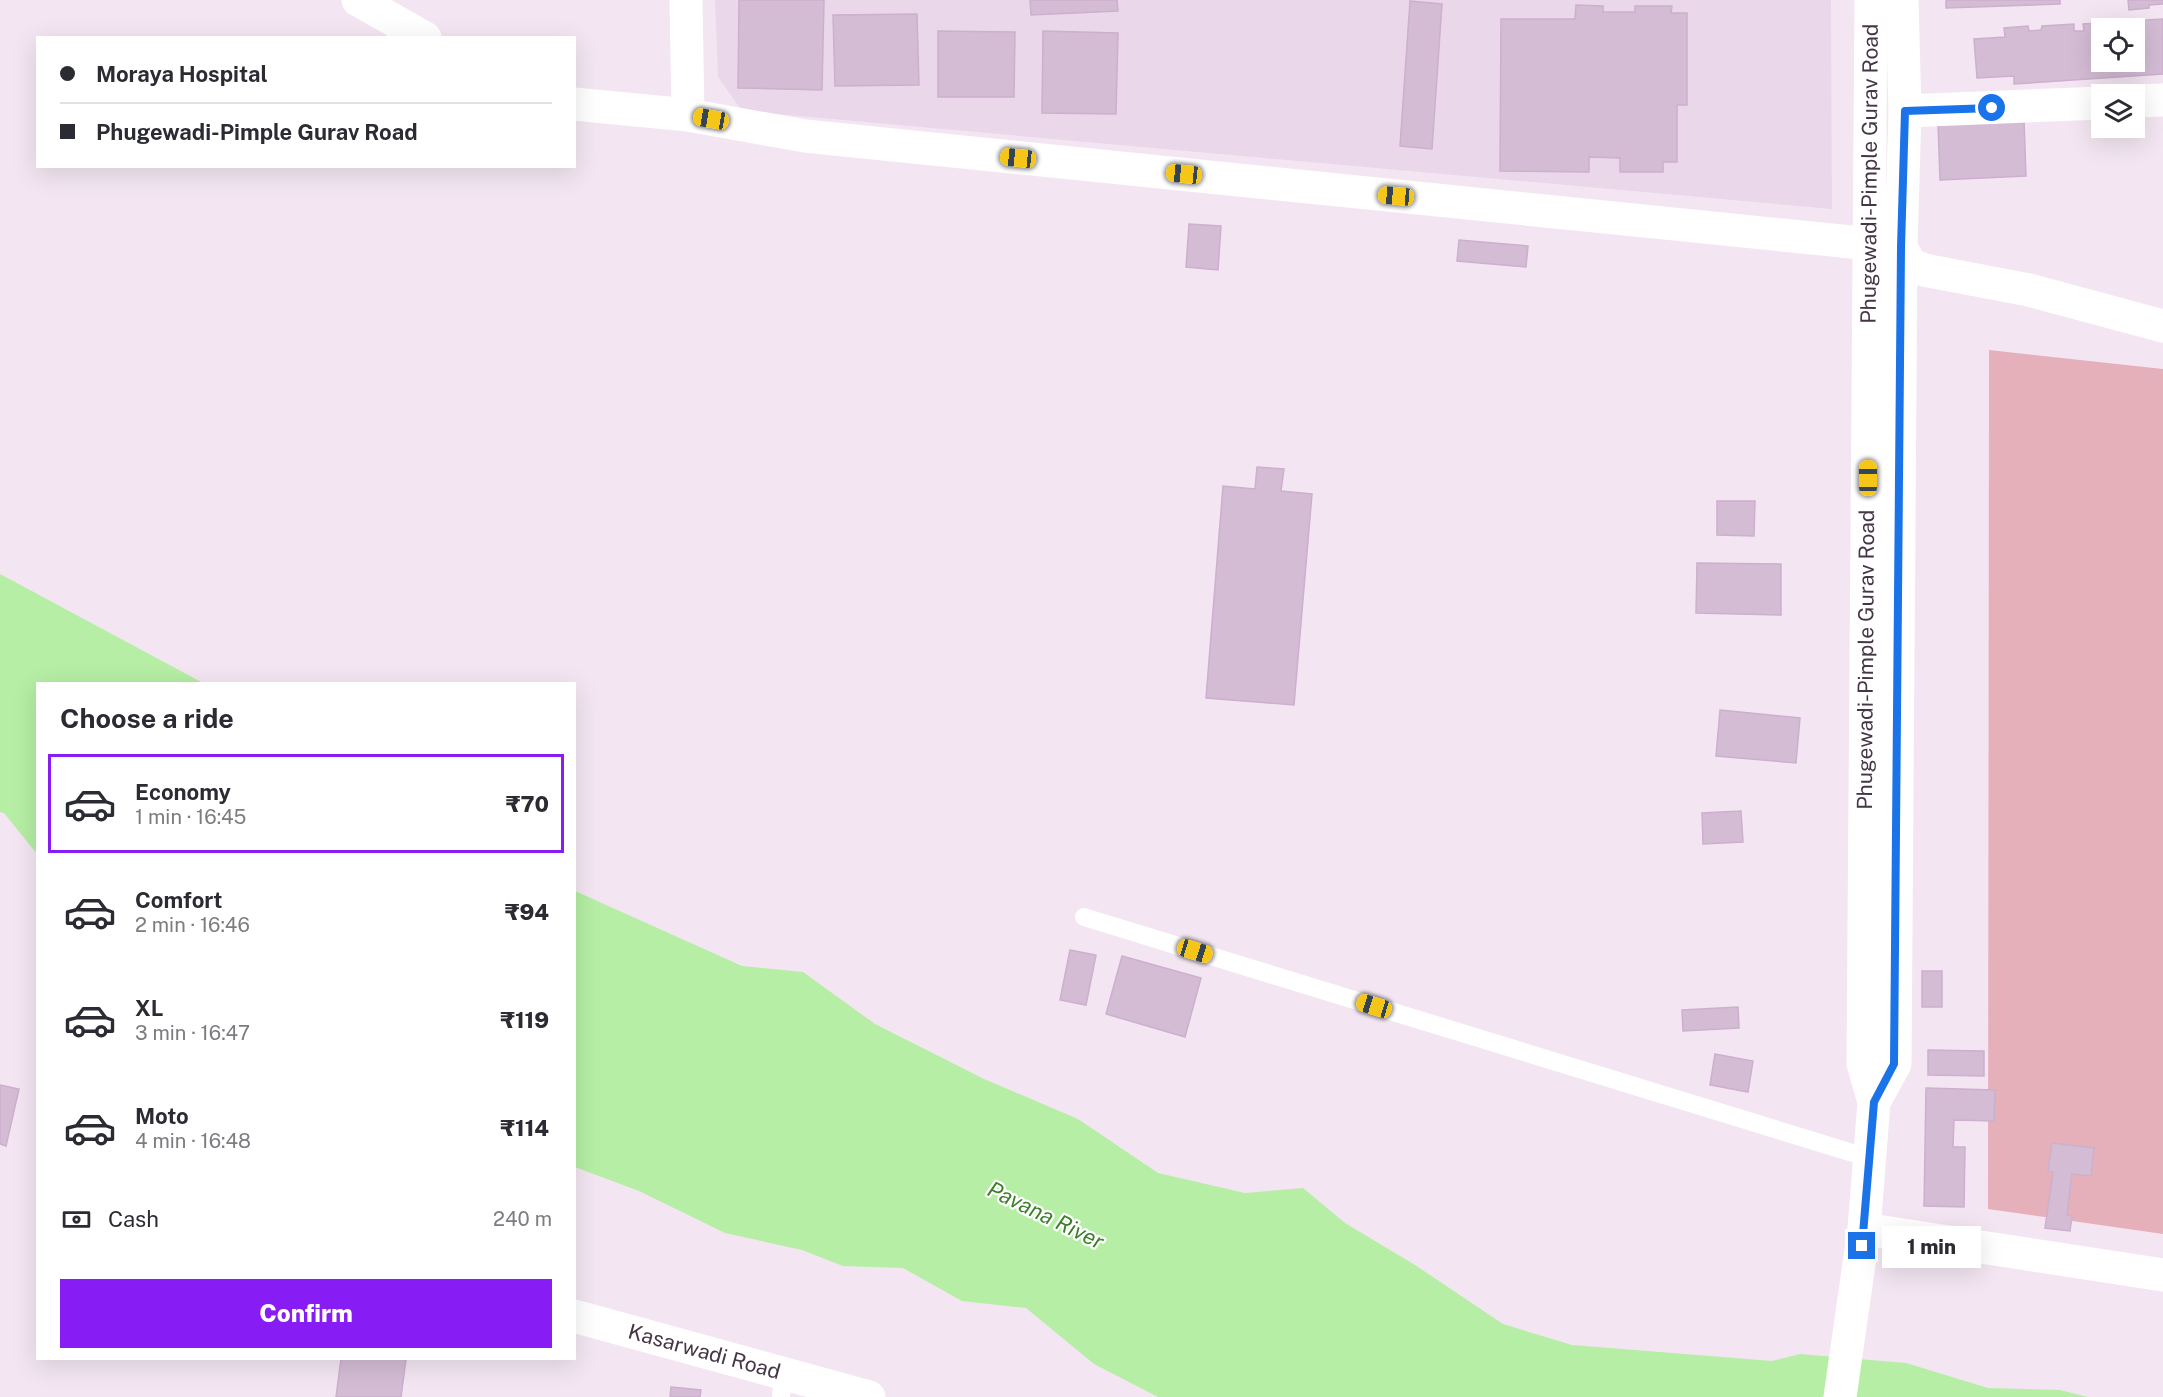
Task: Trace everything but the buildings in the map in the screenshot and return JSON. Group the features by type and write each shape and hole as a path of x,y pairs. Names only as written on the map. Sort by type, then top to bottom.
{"street":[{"path":"358,0 421,36"},
{"path":"686,0 688,115"},
{"name":"Phugewadi-Pimple Gurav Road","path":"1840,1397 1864,1229 1874,1102 1863,1064 1886,245 1871,0"},
{"name":"Phugewadi-Pimple Gurav Road","path":"1886,245 1905,111 1902,0"},
{"path":"2145,101 2163,100"},
{"path":"1905,111 2091,103"},
{"path":"576,104 688,115 805,136 1886,245 1910,264 1924,270 2029,290 2163,326"},
{"path":"1864,1229 2163,1275"},
{"name":"Kasarwadi Road","path":"576,1317 782,1385 869,1397"}],"lane":[{"path":"1084,917 1869,1158"}],"shaded area":[{"path":"715,0 1831,0 1832,209 742,111 718,77"},
{"path":"1989,350 2163,369 2163,1234 1988,1209"}],"water":[{"path":"0,574 201,682 36,682 36,853 4,813 0,812"},
{"name":"Pavana River","path":"576,891 742,966 803,972 875,1024 984,1079 1078,1119 1158,1173 1245,1193 1303,1188 1345,1223 1415,1265 1503,1324 1572,1345 1772,1361 1800,1354 1906,1363 1988,1388 2060,1390 2088,1397 1158,1397 1094,1364 1026,1308 962,1301 903,1268 843,1266 802,1250 725,1233 639,1191 576,1167"}],"route":[{"path":"1862,1246 1874,1102 1894,1064 1901,247 1905,111 1992,108"}]}
